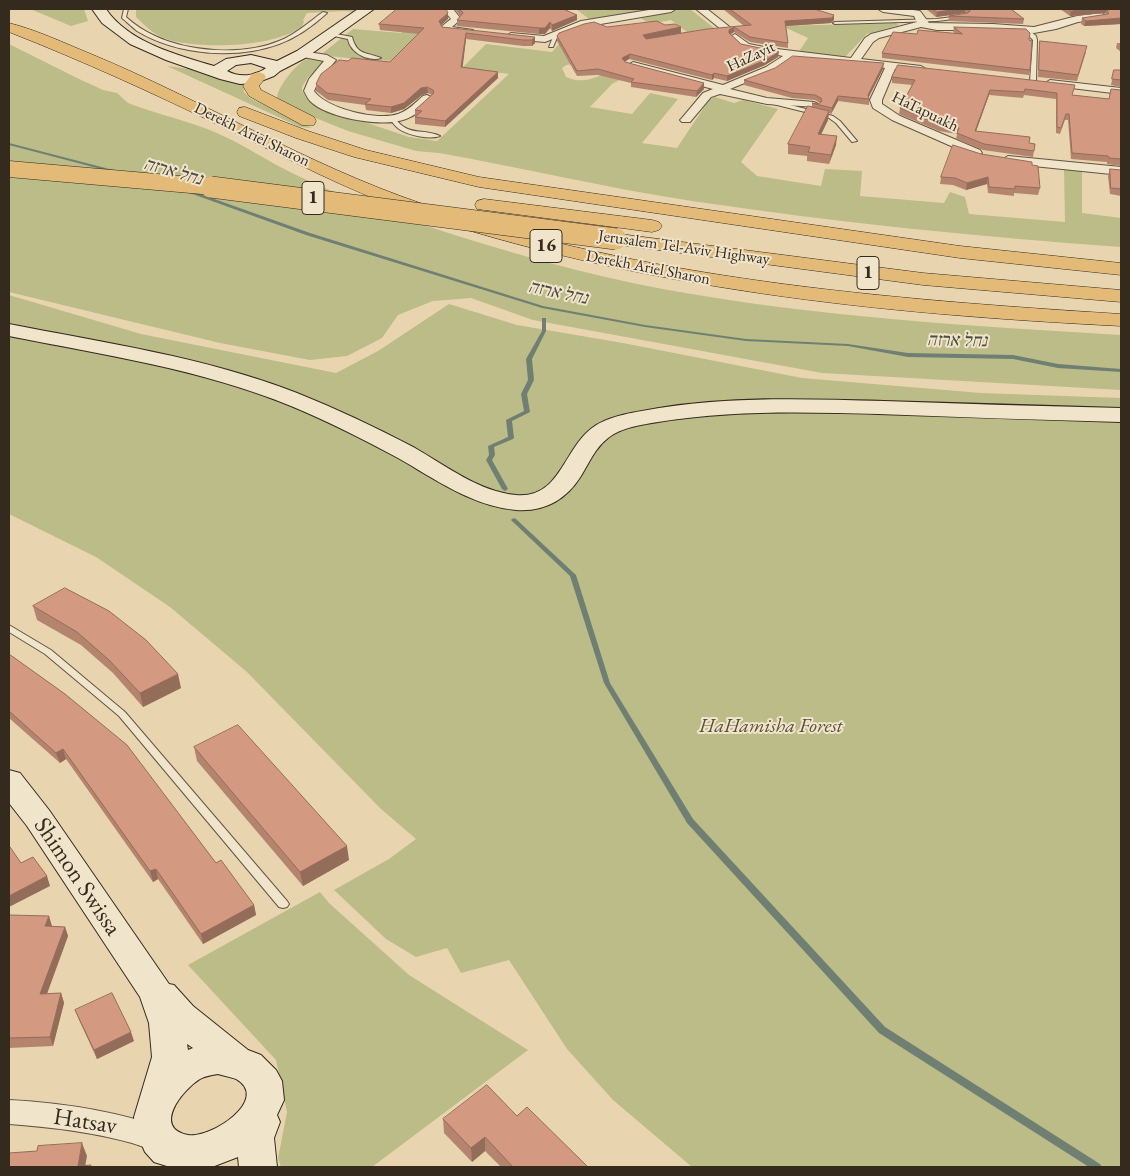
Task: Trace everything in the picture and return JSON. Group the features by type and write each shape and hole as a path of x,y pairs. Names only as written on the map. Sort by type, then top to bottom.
{"highway":[{"name":"Derekh Ariel Sharon","path":"9,12 127,58 186,86"},
{"name":"Derekh Ariel Sharon","path":"9,26 124,73 355,184 445,217 556,249 670,273 801,293 1121,320"},
{"path":"9,35 124,73"},
{"path":"258,77 251,86 255,93 328,131 479,182"},
{"name":"Derekh Ariel Sharon","path":"234,107 295,133 362,155 479,182 960,252 1121,269"},
{"name":"Jerusalem Tel-Aviv Highway","path":"9,156 217,174 847,250 1121,274"},
{"name":"Jerusalem Tel-Aviv Highway","path":"9,169 239,189 923,279 1121,296"}],"street":[{"path":"99,9 110,25 128,37 192,66 234,78 258,77 269,73 274,68 315,46 367,9"},
{"path":"448,9 456,19 446,27 447,29 479,33"},
{"path":"499,35 538,39 591,21 671,9"},
{"path":"701,9 721,29"},
{"path":"883,9 917,13 926,26 937,28 1000,27 1026,30 1046,29 1077,19 1102,16"},
{"path":"854,61 869,40 875,36 923,22"},
{"path":"735,37 746,46 793,54 930,70"},
{"path":"171,56 204,63 258,60 284,57 315,46"},
{"path":"302,54 324,57 331,60 310,88 310,94 317,101 366,118 393,119 406,115 427,98"},
{"name":"HaZayit","path":"686,120 702,98 778,65 793,54"},
{"path":"258,60 272,64 274,68"},
{"path":"220,73 219,71 223,65 235,61"},
{"name":"HaZayit","path":"629,64 721,89"},
{"name":"HaTapuakh","path":"892,65 876,100 879,108 958,147 991,157 1121,171"},
{"path":"1028,81 1121,92"},
{"path":"721,89 767,101 814,105"},
{"path":"9,330 200,369 284,395 335,416 491,498 521,503 540,500 552,495 561,488 592,441 601,432 612,426 656,416 748,406 785,405 1121,415"},
{"name":"Shimon Swissa","path":"9,781 38,818 155,991 167,1023 170,1057 162,1089"},
{"name":"Shimon Swissa","path":"144,974 180,1017 234,1060"},
{"path":"258,1167 256,1138 262,1118 266,1103 265,1088 258,1076 248,1066 234,1060 218,1058 202,1060 186,1067 172,1077 162,1089 155,1102 153,1115 154,1128 184,1155 216,1156 231,1150 254,1131 262,1118"},
{"name":"Hatsav","path":"9,1112 96,1121 126,1128 184,1155"}],"lane":[{"path":"126,9 124,17 145,35 184,48 221,51 256,49 277,44 295,35 325,13"},
{"path":"835,23 923,22 965,16"},
{"path":"1026,30 1035,40 1028,81"},
{"path":"551,46 557,33"},
{"path":"331,34 350,38 351,44 364,56 379,58"},
{"path":"767,101 831,118 838,122 854,141"},
{"path":"393,119 396,125 403,129 422,135 437,136"},
{"path":"9,628 48,652 122,714 283,904"}],"green space":[{"path":"30,9 84,9 88,21 71,26"},
{"path":"136,9 359,9 355,12 307,13 302,26 274,39 235,45 214,45 178,42 164,38 149,29 136,17"},
{"path":"576,9 658,9 589,19"},
{"path":"690,9 714,28 687,32 671,20 649,24 641,18"},
{"path":"896,23 899,25 867,34 845,57 798,53 808,38 782,26"},
{"path":"409,27 470,33 393,61 329,56 323,53 353,29 401,33"},
{"path":"9,44 103,90 117,93 128,103 221,135 294,174 342,195 454,235 576,270 668,290 837,314 951,324 1121,335 1121,390 822,373 533,320 471,298 433,301 398,315 382,338 347,356 310,360 220,343 9,292"},
{"path":"486,44 552,52 559,44 591,47 580,63 566,65 562,68 566,77 584,80 613,70 621,79 612,84 590,107 632,114 650,93 678,99 642,143 677,148 709,100 715,97 734,103 743,100 778,109 741,162 757,176 821,186 825,169 862,171 860,196 944,203 950,192 965,197 969,214 1065,222 1064,169 1082,171 1082,213 1121,218 1121,247 906,228 799,216 660,196 439,153 416,151 348,131 283,105 277,98 284,82 293,70 307,59 316,58 324,60 324,63 308,77 302,87 302,91 307,98 320,107 409,137 437,141 509,74 462,68"},
{"path":"167,66 197,70 224,80 243,82 244,92 250,98 312,128 300,127"},
{"name":"HaHamisha Forest","path":"9,295 141,334 336,373 378,351 449,304 517,325 623,343 802,378 981,393 1121,398 1121,1167 692,1167 613,1100 567,1049 509,960 461,973 447,948 416,957 386,939 334,890 389,859 416,839 380,808 247,672 170,607 96,557 9,514"},
{"path":"320,892 329,903 409,975 528,1050 372,1167 281,1167 278,1158 287,1112 276,1060 188,965"}],"building":[{"path":"397,9 446,9 448,13 439,21 442,27 535,37 532,40 523,40 466,33 461,67 498,72 445,121 415,117 422,111 415,110 434,93 433,90 427,87 421,88 404,103 391,107 365,104 371,99 327,93 316,84 321,74 339,60 348,61 352,58 390,62 424,28 379,24"},
{"path":"459,9 563,9 577,15 552,25 550,22 545,28 539,28 457,20 463,13"},
{"path":"730,9 814,9 834,15 832,18 785,21 788,43 750,37 734,27 729,30 729,33 741,44 779,52 766,60 727,76 714,73 712,75 630,54 622,58 625,62 704,83 697,91 631,82 634,79 598,69 577,71 557,36 559,33 594,22 607,27 657,21 665,25 675,24 681,27 643,35 646,39 707,29 751,25"},
{"path":"933,9 958,9 937,12"},
{"path":"967,9 1011,9 1024,19 949,16 968,13 970,11"},
{"path":"1068,9 1091,9 1071,11"},
{"path":"1108,9 1121,9 1121,18 1086,21 1082,18 1108,14"},
{"path":"954,27 1026,29 1030,33 1029,40 1032,41 1030,70 882,53 893,32 917,34 918,30 962,34"},
{"path":"1040,41 1087,46 1078,75 1039,70"},
{"path":"793,56 884,63 868,95 869,99 838,96 832,108 812,103 818,104 822,101 821,98 815,95 792,93 744,80 775,68"},
{"path":"898,65 1075,85 1072,95 1109,99 1111,89 1121,90 1121,159 1072,153 1069,114 1066,114 1061,128 1057,127 1057,93 1025,89 1024,92 990,90 975,131 1030,137 1029,143 1035,144 1034,151 984,144 957,133 959,128 940,125 900,108 915,80 892,77"},
{"path":"1114,70 1121,70 1121,80 1112,79"},
{"path":"808,106 829,111 818,134 837,136 831,155 808,152 810,147 788,144"},
{"path":"953,145 981,154 1032,162 1032,165 1038,166 1040,188 1015,186 1015,189 989,187 988,177 967,183 955,178 941,177"},
{"path":"1110,169 1121,170 1121,189 1111,188"},
{"path":"65,588 109,611 146,640 178,674 140,693 109,660 77,632 33,606"},
{"path":"9,654 65,694 127,745 216,863 221,860 254,905 201,934 156,869 150,871 63,749 56,753 9,711"},
{"path":"238,725 347,846 300,872 194,747"},
{"path":"9,847 21,863 33,857 47,876 9,896"},
{"path":"9,915 49,916 45,926 65,927 40,994 61,993 50,1037 9,1038"},
{"path":"112,993 131,1032 94,1050 75,1010"},
{"path":"487,1085 517,1116 527,1107 588,1167 513,1167 485,1137 471,1148 443,1119"},
{"path":"82,1143 78,1166 91,1165 90,1167 9,1167 9,1153 37,1151 38,1146"}],"waterway":[{"name":"נחל ארזה","path":"9,144 116,172"},
{"name":"נחל ארזה","path":"188,191 308,234 542,307 645,326 746,340 848,345 908,355 1013,357 1058,366 1121,371"},
{"path":"505,489 489,460 492,455 491,446 511,438 509,420 527,412 524,394 531,380 529,359 544,331 544,319"},
{"path":"514,520 573,575 607,683 690,821 882,1030 1097,1167"}]}
